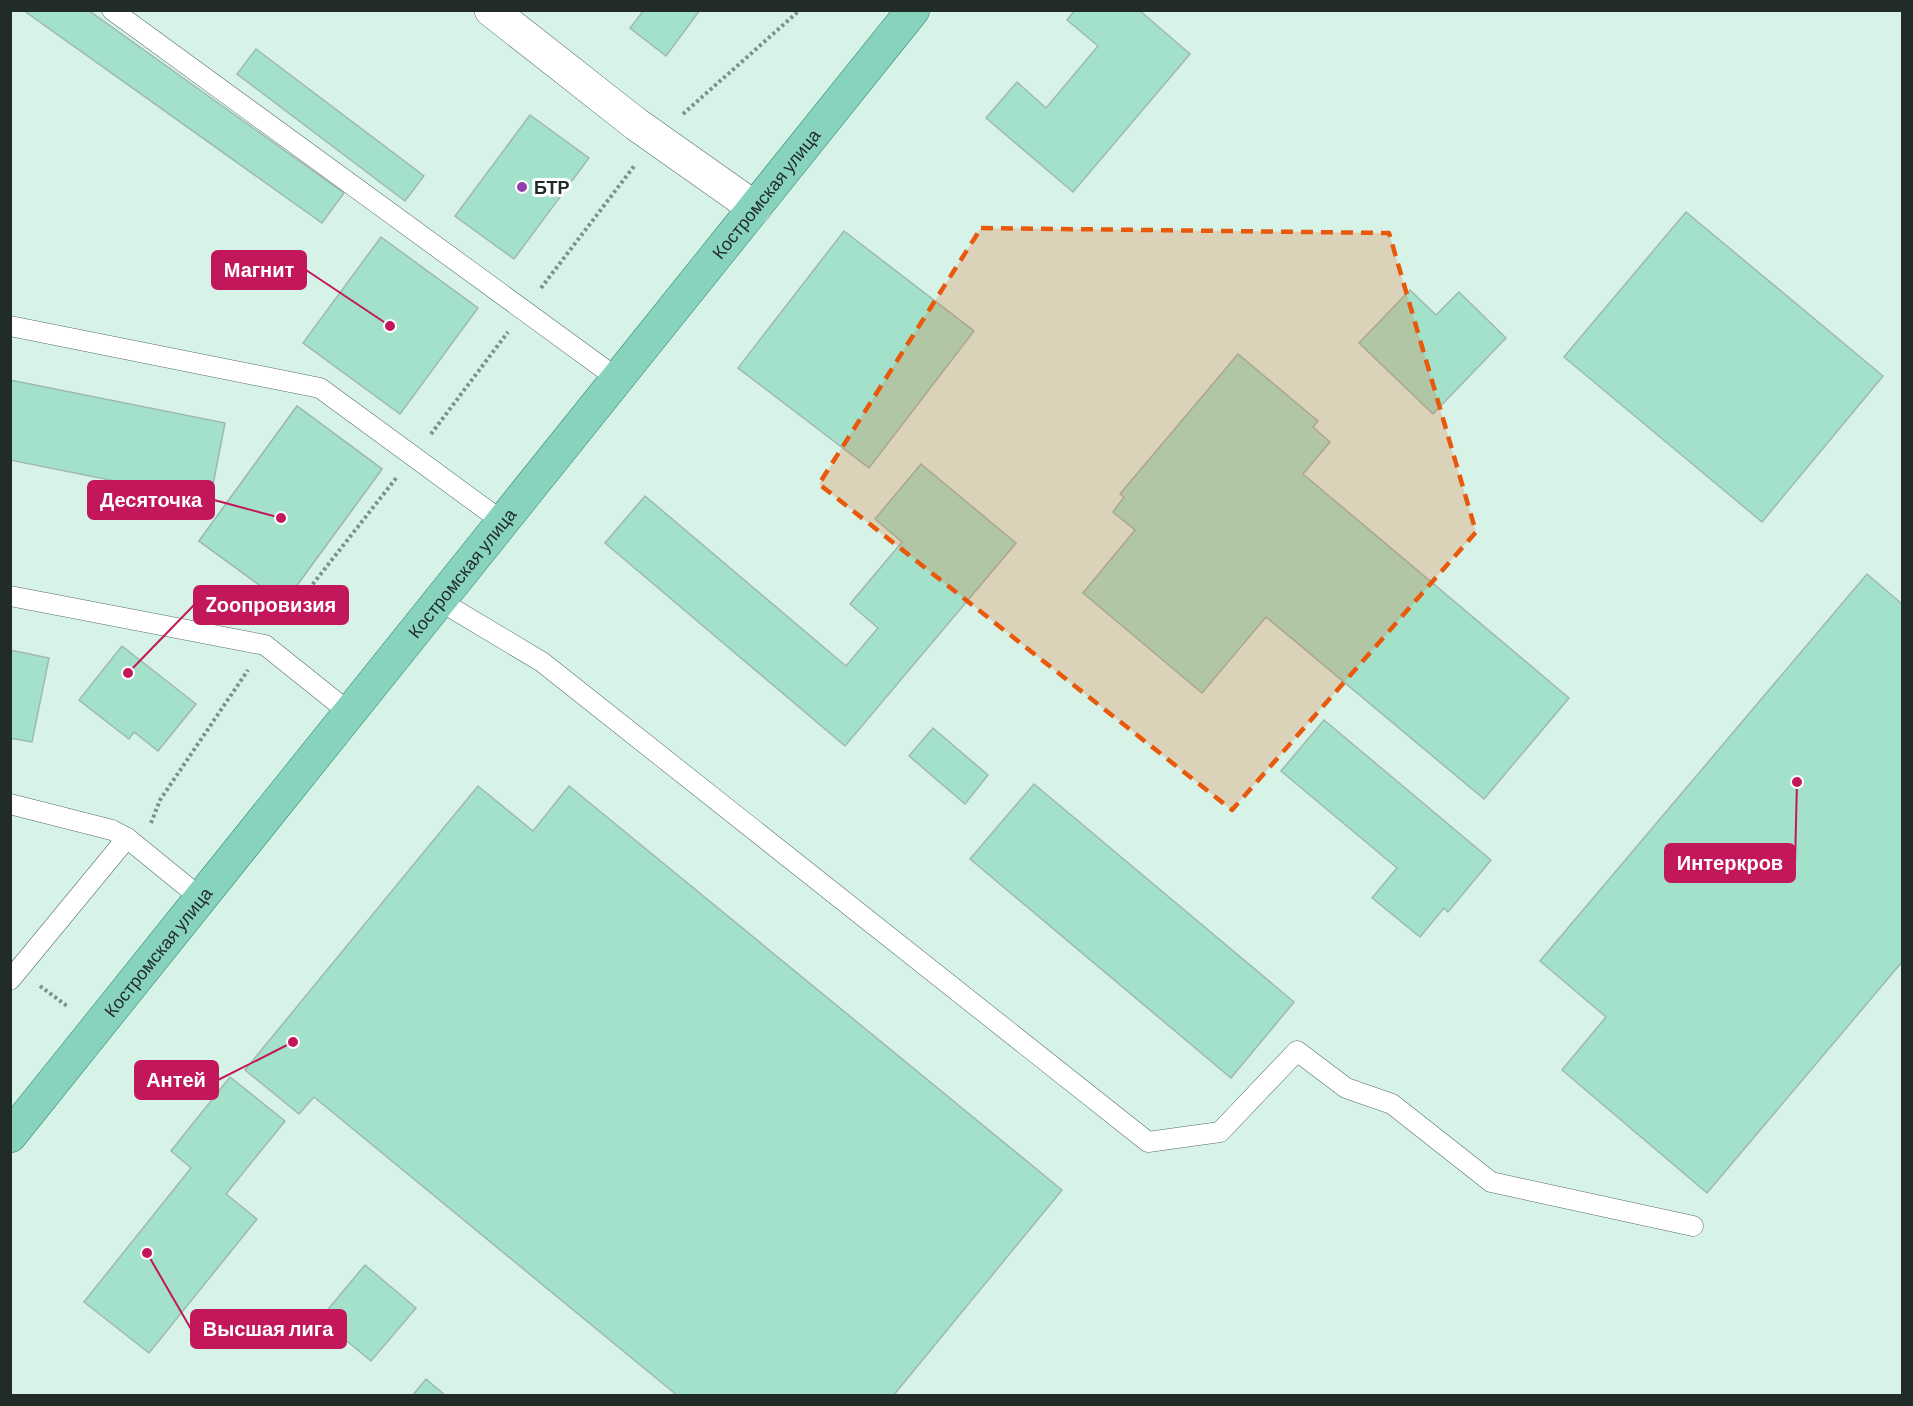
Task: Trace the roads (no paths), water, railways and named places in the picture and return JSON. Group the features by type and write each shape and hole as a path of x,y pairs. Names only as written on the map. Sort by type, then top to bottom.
{"main road":[{"name":"Костромская улица","path":"10,1136 913,10"}],"street":[{"path":"491,10 656,138 755,208"}],"lane":[{"path":"112,10 618,379"},
{"path":"10,326 320,388 503,522"},
{"path":"10,596 265,645 350,713"},
{"path":"440,601 542,662 1148,1142 1220,1132 1297,1051 1346,1088 1392,1104 1491,1182 1693,1226"},
{"path":"10,804 95,824 134,844 202,899"},
{"path":"10,980 134,844"}],"place":[{"name":"БТР","path":"522,187"},
{"name":"Магнит","path":"390,326"},
{"name":"Десяточка","path":"281,518"},
{"name":"Zоопровизия","path":"128,673"},
{"name":"Интеркров","path":"1797,782"},
{"name":"Антей","path":"293,1042"},
{"name":"Высшая лига","path":"147,1253"}]}
